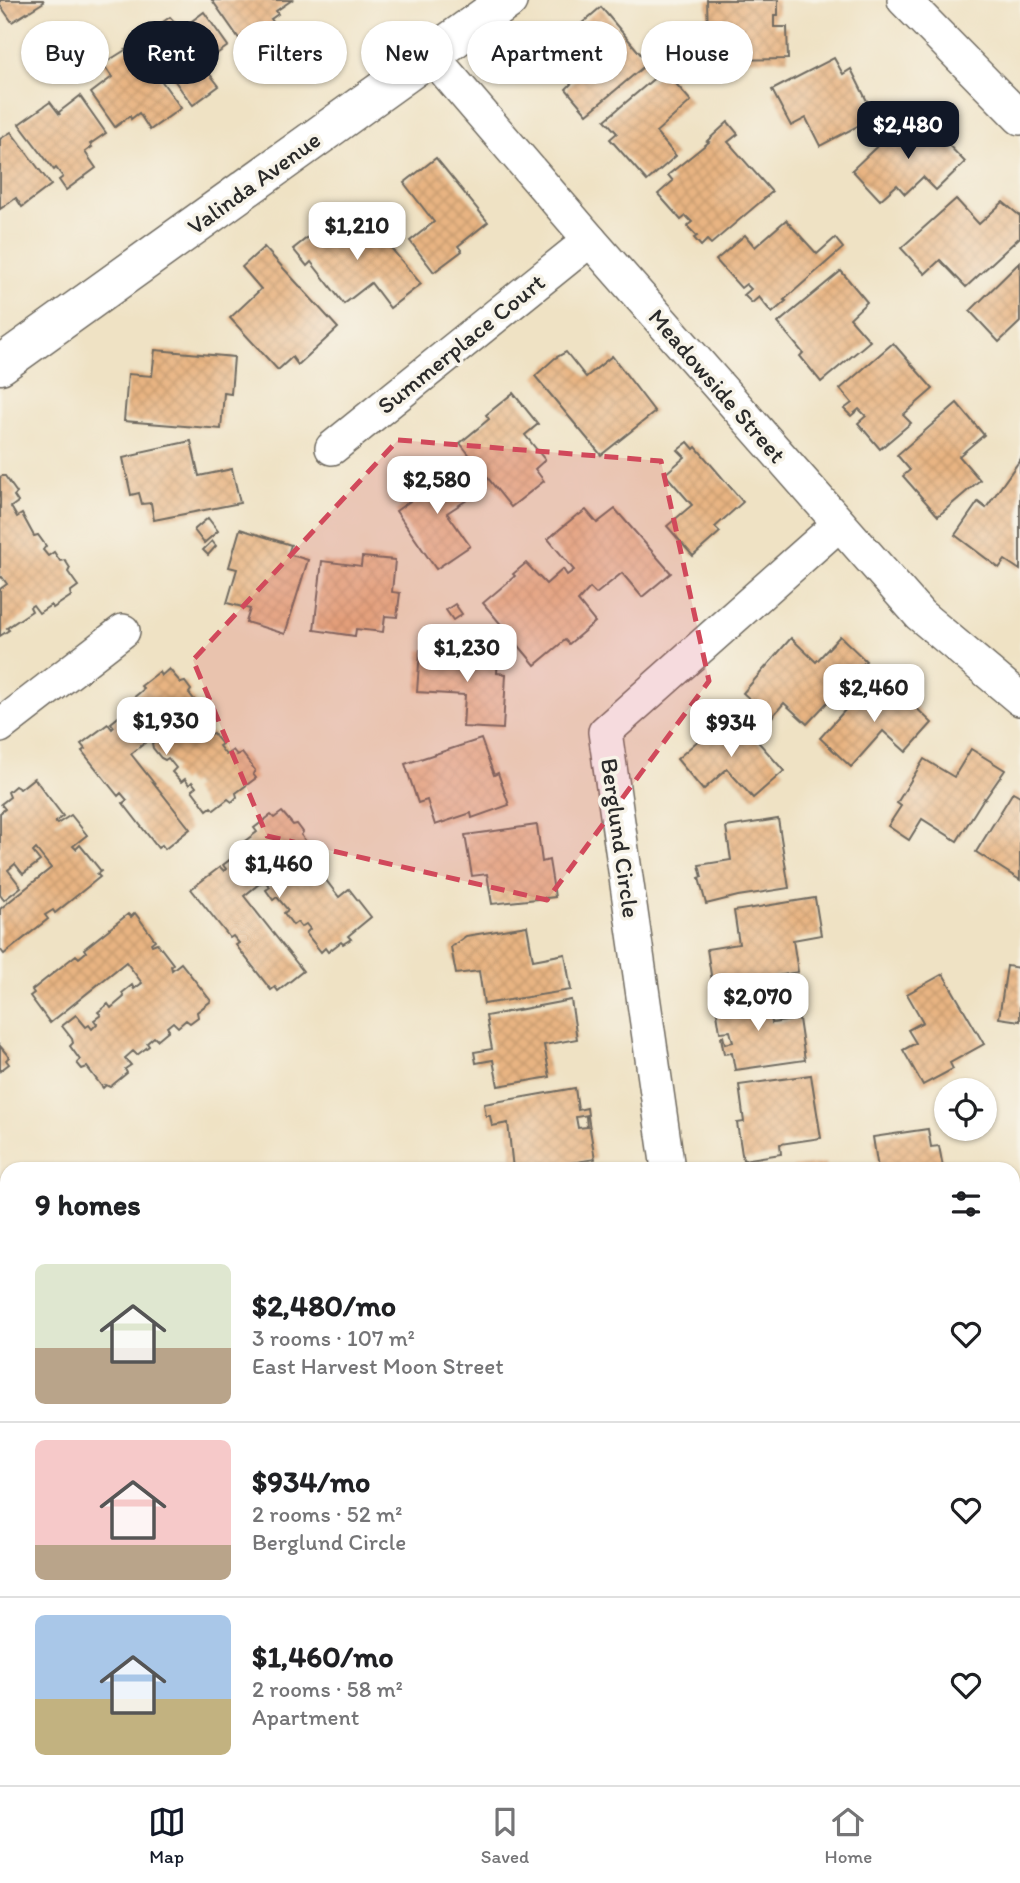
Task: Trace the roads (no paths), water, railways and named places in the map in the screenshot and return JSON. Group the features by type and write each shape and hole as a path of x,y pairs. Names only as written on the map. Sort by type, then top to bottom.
{"main road":[{"name":"Valinda Avenue","path":"453,41 508,0"},
{"name":"Valinda Avenue","path":"0,365 393,84"}],"street":[{"path":"904,0 1020,118"},
{"name":"Meadowside Street","path":"453,80 838,525 920,615 1017,692"},
{"name":"Summerplace Court","path":"332,448 590,240"},
{"name":"Berglund Circle","path":"667,1162 605,732 838,525"},
{"path":"0,726 123,631"}]}
